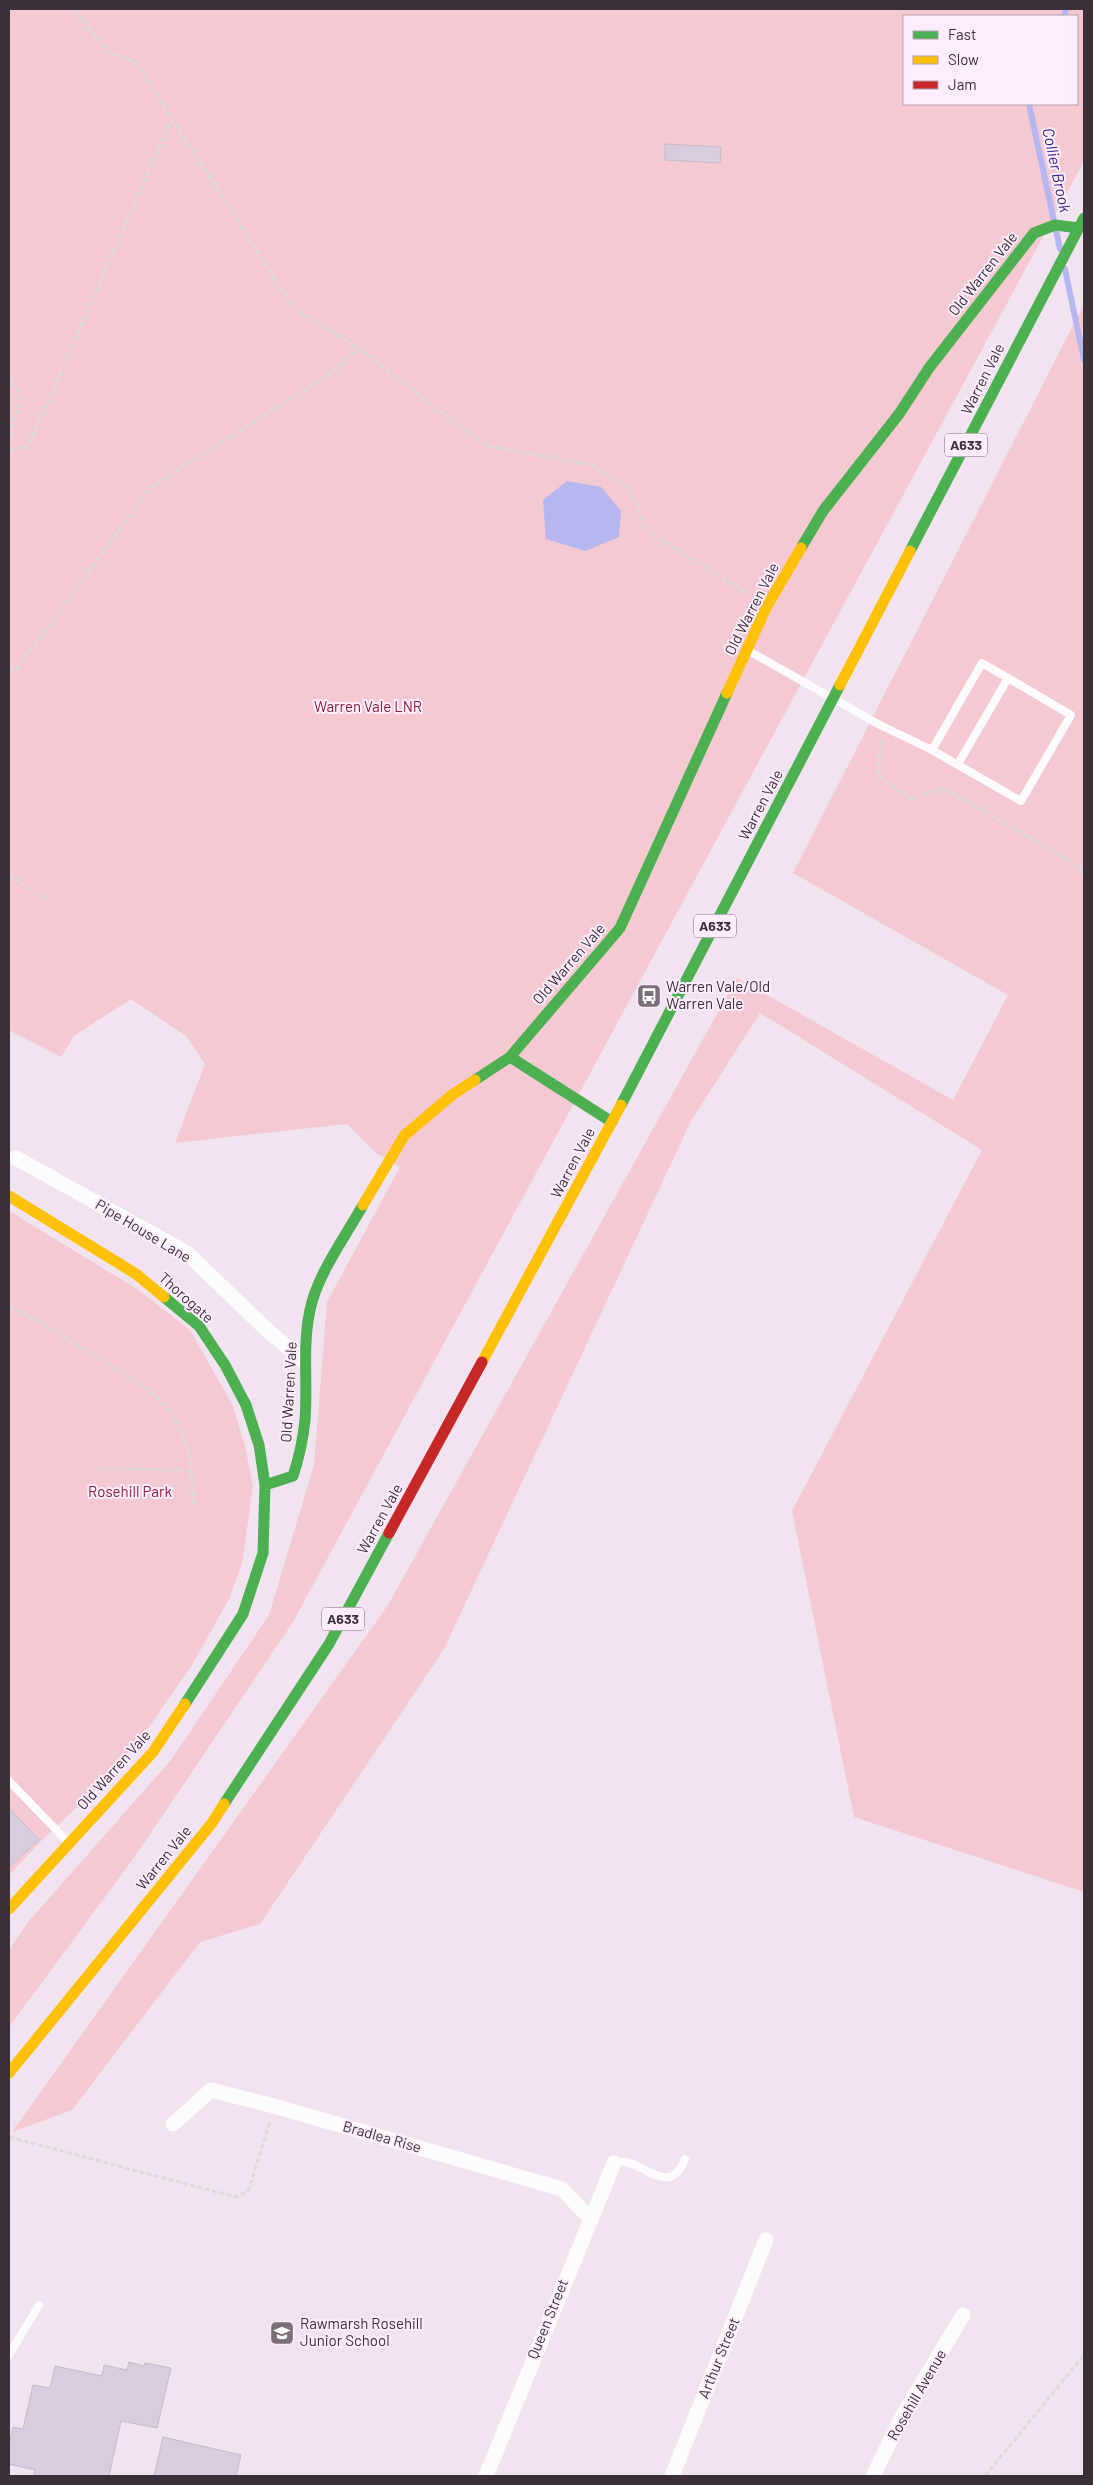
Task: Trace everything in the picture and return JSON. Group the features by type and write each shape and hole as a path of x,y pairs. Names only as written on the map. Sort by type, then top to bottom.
{"street":[{"name":"Old Warren Vale","path":"9,1909 68,1842 153,1752 243,1614 263,1553 265,1485 293,1476 300,1454 305,1419 304,1361 310,1309 327,1267 404,1136 452,1094 510,1057 620,928 767,606 823,511 899,414 929,368 1034,233 1055,225 1082,223"},
{"name":"Warren Vale","path":"9,2072 212,1823 329,1644 612,1122 1082,223"},
{"path":"510,1057 612,1122"},
{"name":"Pipe House Lane","path":"16,1158 186,1253 268,1331 304,1361"},
{"name":"Thorogate","path":"9,1196 136,1274 199,1326 225,1365 246,1405 259,1445 265,1485"},
{"name":"Bradlea Rise","path":"173,2124 211,2090 274,2106 562,2189 590,2218"},
{"name":"Queen Street","path":"486,2476 614,2163"},
{"name":"Arthur Street","path":"672,2476 766,2240"},
{"name":"Rosehill Avenue","path":"873,2476 903,2415 963,2314"}],"lane":[{"path":"747,650 880,725 958,764 1021,801 1071,715 982,663 932,750"},
{"path":"958,764 1008,678"},
{"path":"9,1781 68,1842"},
{"path":"614,2163 624,2162 662,2177 670,2177 681,2170 685,2159"},
{"path":"9,2355 39,2305"}],"path":[{"path":"74,9 108,52 136,63 294,309 358,348 486,446 589,464 626,486 636,505 644,529 767,606"},
{"path":"9,450 28,447 171,120"},
{"path":"9,669 16,670 150,488 333,372 358,348"},
{"path":"9,375 20,399 9,438"},
{"path":"880,725 879,777 911,799 942,788 1074,863 1084,874"},
{"path":"9,875 47,900"},
{"path":"9,1307 43,1324 149,1390 171,1412 189,1450 194,1507"},
{"path":"98,1469 191,1470"},
{"path":"9,2137 236,2197 248,2191 274,2106"},
{"path":"986,2476 1084,2355"}],"green space":[{"name":"Warren Vale LNR","path":"9,9 1084,9 1084,161 293,1622 136,1855 9,2027 9,1950 29,1921 171,1760 269,1615 314,1465 327,1302 400,1167 376,1153 347,1124 175,1143 205,1064 186,1036 131,999 74,1036 61,1057 9,1030"},
{"path":"1084,304 1084,1892 854,1817 792,1511 982,1150 760,1013 691,1121 444,1649 260,1924 200,1942 72,2110 12,2132 388,1605 737,978 953,1100 1008,995 793,873"},
{"name":"Rosehill Park","path":"9,1211 137,1289 190,1330 233,1406 245,1446 253,1486 242,1564 229,1599 192,1665 140,1740 93,1792 42,1840 9,1875"}],"water":[{"path":"567,481 601,487 621,511 619,537 585,551 546,539 543,500"}],"building":[{"path":"665,144 721,147 720,163 665,160"},
{"path":"9,1808 39,1840 9,1867"},
{"path":"129,2362 144,2366 145,2363 171,2368 157,2428 121,2421 109,2476 33,2476 35,2470 9,2464 9,2445 13,2427 23,2429 33,2385 50,2388 55,2366 102,2376 104,2365 127,2370"},
{"path":"163,2437 241,2455 236,2476 154,2476"}],"waterway":[{"name":"Collier Brook","path":"1064,15 1066,9"},
{"name":"Collier Brook","path":"1029,105 1060,249"},
{"name":"Collier Brook","path":"1065,269 1084,360"}],"traffic: fast":[{"path":"910,551 1084,218"},
{"path":"801,548 823,511 899,414 929,368 1034,233 1055,225 1079,228"},
{"path":"621,1105 840,685"},
{"path":"475,1080 510,1057 620,928 727,693"},
{"path":"510,1057 612,1122"},
{"path":"265,1485 293,1476 305,1420 306,1338 310,1310 319,1283 332,1256 363,1205"},
{"path":"164,1297 199,1326 225,1365 246,1405 259,1445 265,1485 263,1553 243,1614 185,1704"},
{"path":"224,1804 329,1644 389,1533"}],"traffic: slow":[{"path":"727,693 767,606 801,548"},
{"path":"840,685 910,551"},
{"path":"363,1205 404,1136 452,1095 475,1080"},
{"path":"482,1362 621,1105"},
{"path":"9,1196 136,1274 164,1297"},
{"path":"9,1909 153,1752 185,1704"},
{"path":"9,2073 212,1823 224,1804"}],"traffic: jam":[{"path":"389,1533 482,1362"}],"place":[{"name":"Warren Vale/Old Warren Vale","path":"649,996"},
{"name":"Rawmarsh Rosehill Junior School","path":"282,2333"}]}
